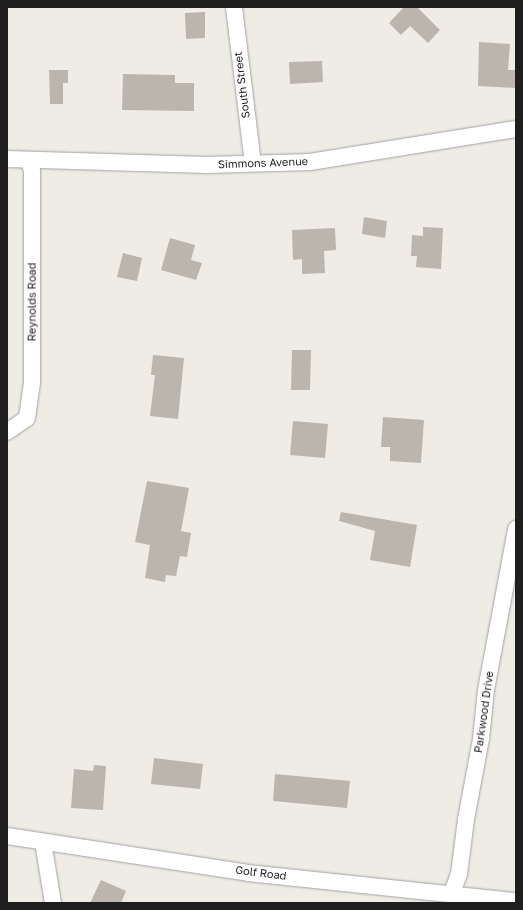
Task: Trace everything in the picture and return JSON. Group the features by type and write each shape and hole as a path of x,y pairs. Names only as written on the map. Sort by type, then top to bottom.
{"street":[{"name":"South Street","path":"234,7 253,163"},
{"name":"Simmons Avenue","path":"7,159 29,162 207,165 310,162 337,159 516,129"},
{"name":"Reynolds Road","path":"7,432 27,418 32,383 32,170 29,162"},
{"name":"Parkwood Drive","path":"452,893 459,874 466,819 481,739 486,690 516,529"},
{"name":"Golf Road","path":"7,836 248,872 516,901"},
{"path":"43,842 53,903"}],"building":[{"path":"404,7 417,7 440,30 428,43 410,26 401,35 389,23"},
{"path":"205,12 205,38 186,39 185,13"},
{"path":"479,42 510,44 508,70 516,70 516,88 478,86"},
{"path":"322,61 323,82 290,84 289,62"},
{"path":"49,70 68,70 68,83 63,83 63,104 50,104"},
{"path":"123,74 175,75 175,83 194,83 194,111 122,110"},
{"path":"364,217 387,221 385,238 362,234"},
{"path":"423,227 443,228 441,269 416,267 417,256 411,256 412,235 423,236"},
{"path":"335,228 336,250 324,251 325,273 302,274 302,259 293,260 292,230"},
{"path":"170,238 195,245 191,260 202,263 196,280 161,270"},
{"path":"123,253 142,258 137,281 117,277"},
{"path":"292,350 311,350 310,390 291,390"},
{"path":"153,355 184,358 178,419 150,416 155,375 151,375"},
{"path":"383,417 424,420 421,463 390,461 390,447 381,447"},
{"path":"293,421 328,424 325,458 290,455"},
{"path":"147,481 189,488 181,531 191,533 187,557 180,556 176,576 166,575 165,582 145,578 150,545 135,542"},
{"path":"341,512 417,525 410,567 370,560 375,531 339,521"},
{"path":"154,758 203,764 200,789 151,784"},
{"path":"94,765 106,766 103,810 71,808 74,769 93,771"},
{"path":"275,774 350,781 347,808 273,801"},
{"path":"101,880 126,891 121,903 90,903"}]}
